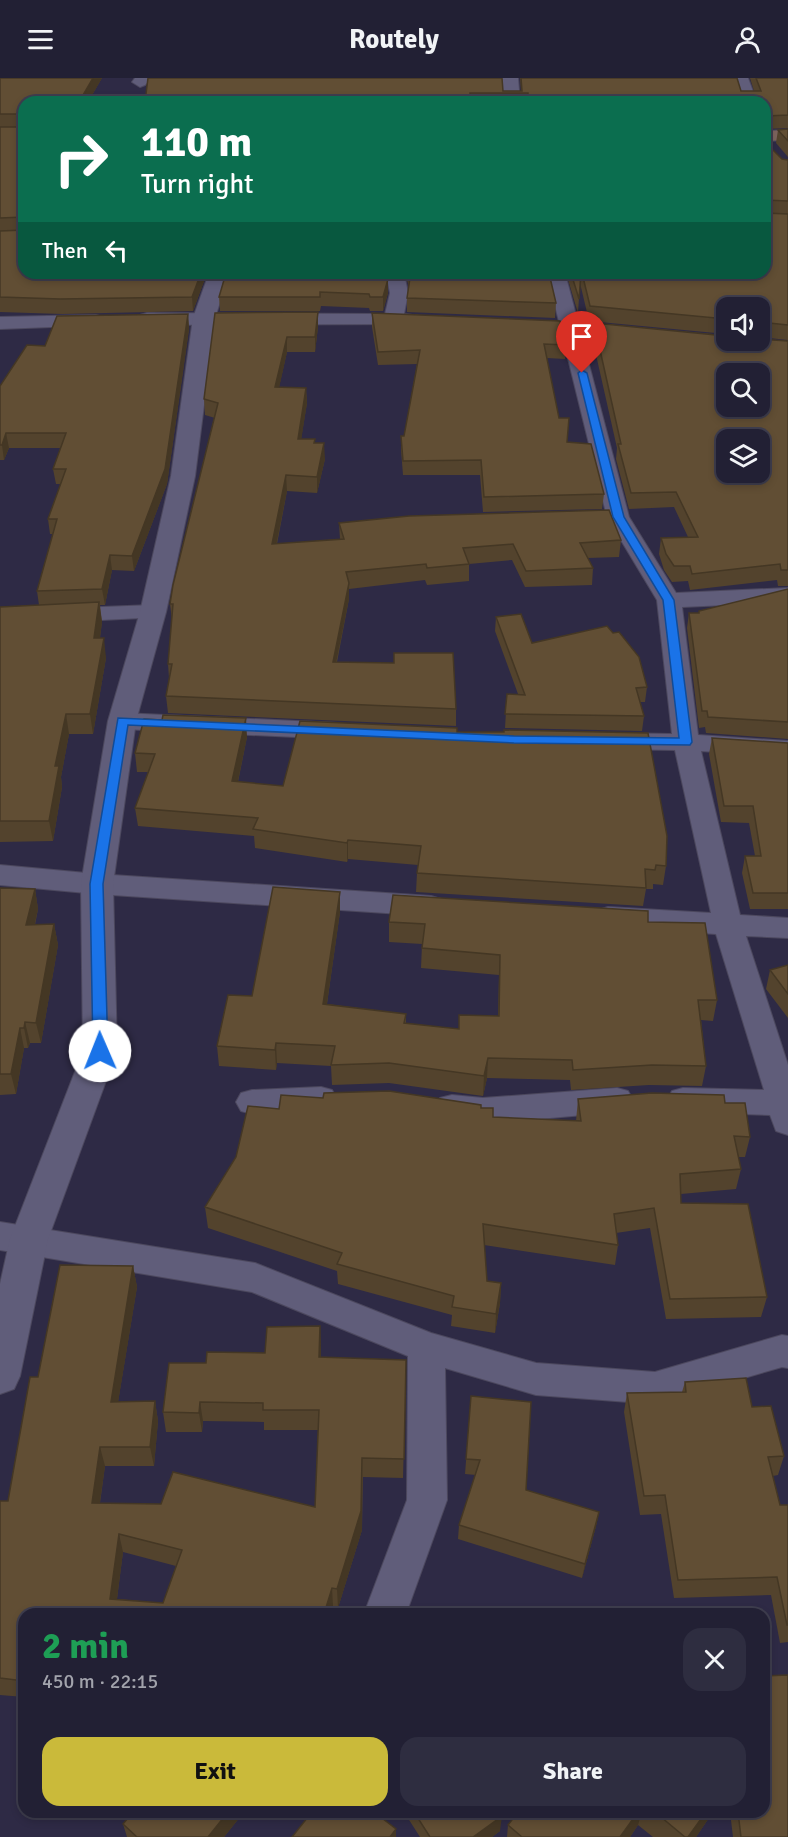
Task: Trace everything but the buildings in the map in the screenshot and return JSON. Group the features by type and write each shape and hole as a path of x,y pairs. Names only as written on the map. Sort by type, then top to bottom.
{"main road":[{"path":"771,125 788,125"},
{"path":"771,140 788,135"}],"street":[{"path":"510,78 512,96"},
{"path":"740,78 747,96"},
{"path":"0,1376 14,1237 100,1051 97,884 122,721 153,612 183,476 204,318 217,279"},
{"path":"393,319 399,293 396,279"},
{"path":"424,1102 483,1112 558,1104 649,1099 786,1113 728,925 686,742 669,600 607,518 570,327 558,279"},
{"path":"0,323 204,318 428,321"},
{"path":"669,600 788,595"},
{"path":"0,618 153,612"},
{"path":"122,721 360,732"},
{"path":"583,740 686,742 788,749"},
{"path":"0,875 97,884 454,907"},
{"path":"585,916 788,928"},
{"path":"252,1102 355,1098"},
{"path":"14,1237 255,1278 426,1347 536,1379 655,1388 782,1351 788,1352"},
{"path":"387,1608 427,1500 426,1347"}],"route":[{"path":"100,1051 97,884 122,721 514,739 686,742 669,600 618,517 582,373"}]}
